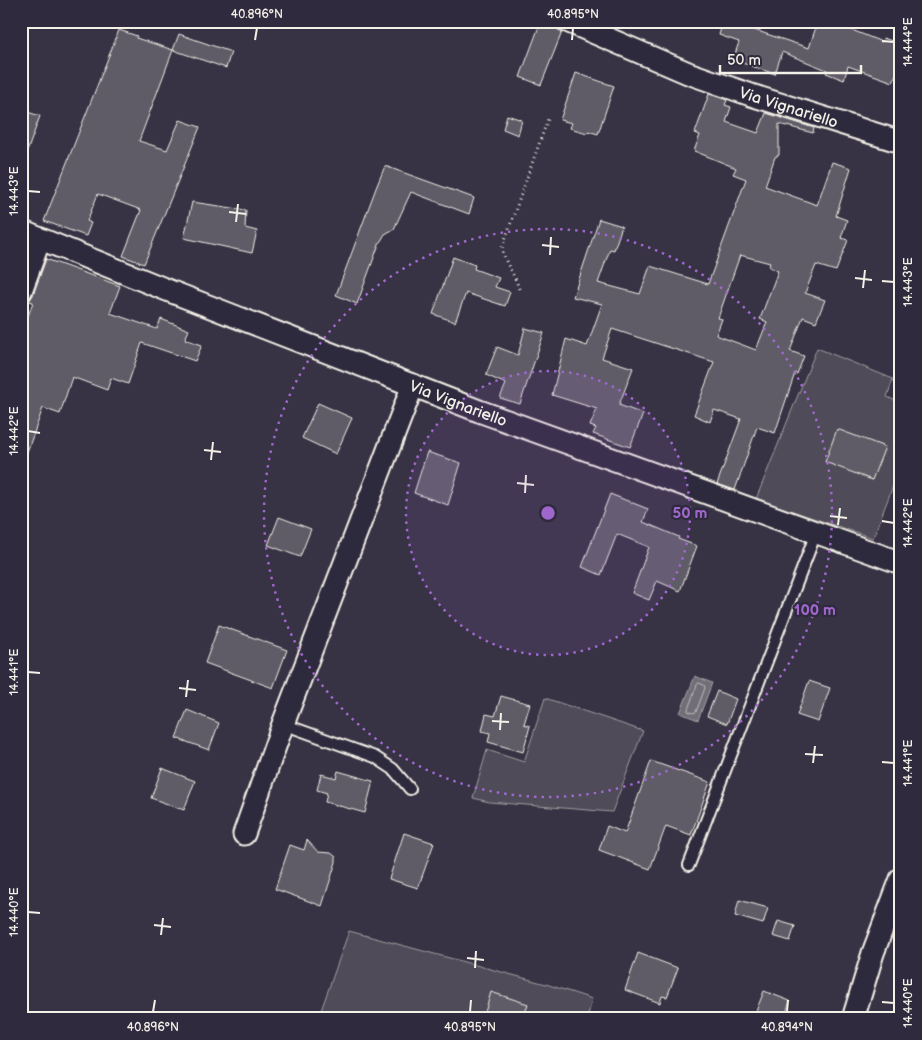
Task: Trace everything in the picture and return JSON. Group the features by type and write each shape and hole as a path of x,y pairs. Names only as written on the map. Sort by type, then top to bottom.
{"street":[{"name":"Via Vignariello","path":"567,21 688,73 751,95 901,142"},
{"name":"Via Vignariello","path":"31,235 486,414 901,563"},
{"path":"21,291 31,235"},
{"path":"244,834 283,724 413,385"},
{"path":"854,1019 878,938 901,880"}],"lane":[{"path":"689,865 816,533"},
{"path":"283,724 375,757 393,769 410,789"}],"path":[{"path":"519,289 516,278 502,254 502,248 549,116"}],"shaded area":[{"path":"817,348 893,379 887,397 901,403 901,465 873,538 756,499"},
{"path":"545,698 643,731 612,812 489,802 473,798 487,750 524,762"},
{"path":"349,931 546,984 592,999 587,1019 318,1019"}],"water":[{"path":"695,676 712,683 698,720 680,713"}],"building":[{"path":"541,21 547,21 555,25 562,32 541,85 520,77"},
{"path":"723,21 809,48 818,21 829,21 882,42 883,38 901,44 901,61 893,82 848,66 844,80 826,73 827,70 782,52 775,74 733,60 739,42 719,35"},
{"path":"119,30 137,36 136,38 173,50 139,141 167,150 180,120 200,127 144,264 123,256 141,210 98,194 87,221 91,223 86,236 44,221"},
{"path":"179,34 231,52 226,68 173,50"},
{"path":"576,73 614,86 598,134 570,128 572,123 560,120"},
{"path":"709,94 727,100 725,105 731,107 726,122 758,133 766,113 814,128 813,133 779,124 779,155 775,157 765,186 817,205 832,162 851,168 836,216 847,220 841,238 848,240 836,271 816,265 805,293 825,300 816,322 803,317 790,351 804,356 797,374 795,373 775,433 757,427 735,490 717,484 741,419 714,410 710,422 694,415 714,362 612,329 602,358 633,368 619,405 643,414 630,447 593,434 596,428 590,426 597,409 552,395 566,339 587,346 602,304 573,297 599,219 622,226 614,250 610,249 598,283 640,294 650,266 708,284 746,179 733,174 736,168 694,151 700,135 695,133","holes":["740,255 770,263 769,267 778,271 760,319 767,322 756,350 716,335 722,319 718,318"]},
{"path":"21,110 40,116 23,163 21,162"},
{"path":"507,115 522,120 518,135 503,129"},
{"path":"385,166 474,198 469,214 411,192 394,229 385,234 379,244 357,304 336,295"},
{"path":"192,202 246,210 245,228 257,231 252,253 184,238"},
{"path":"453,257 475,265 474,269 499,278 495,287 510,292 505,306 466,293 455,322 433,314"},
{"path":"46,259 120,286 110,313 157,329 161,319 189,330 185,339 202,345 195,361 142,343 128,384 111,378 107,390 72,377 60,414 43,408 23,463 21,463 21,336 33,302 29,301"},
{"path":"525,328 544,333 520,404 500,398 506,384 486,375 497,347 518,355"},
{"path":"318,403 352,418 336,454 302,438"},
{"path":"837,429 885,447 872,480 825,462"},
{"path":"427,452 461,463 448,505 414,493"},
{"path":"610,494 648,509 643,522 697,546 680,591 657,581 649,600 632,593 649,547 617,534 601,575 582,567"},
{"path":"279,517 311,529 300,557 268,545"},
{"path":"219,625 287,650 273,688 205,663"},
{"path":"809,681 830,688 818,722 797,715"},
{"path":"717,691 736,699 727,724 707,716"},
{"path":"501,696 530,704 524,724 530,726 523,752 488,742 490,733 482,731 486,714 495,716"},
{"path":"187,710 219,723 209,750 176,738"},
{"path":"651,761 710,782 691,835 666,826 650,869 599,850 607,826 625,833"},
{"path":"162,768 195,781 184,810 151,798"},
{"path":"338,771 373,781 365,813 325,802 327,793 317,790 321,774 336,778"},
{"path":"404,833 434,843 418,888 389,879"},
{"path":"307,840 318,852 331,853 336,857 322,906 275,889 290,845 304,850"},
{"path":"739,900 768,908 763,924 735,916"},
{"path":"778,921 795,926 790,941 773,936"},
{"path":"638,953 678,968 667,997 662,996 660,1003 625,990"},
{"path":"764,991 790,1001 784,1019 753,1019"},
{"path":"491,992 528,1004 523,1019 483,1019"}]}
